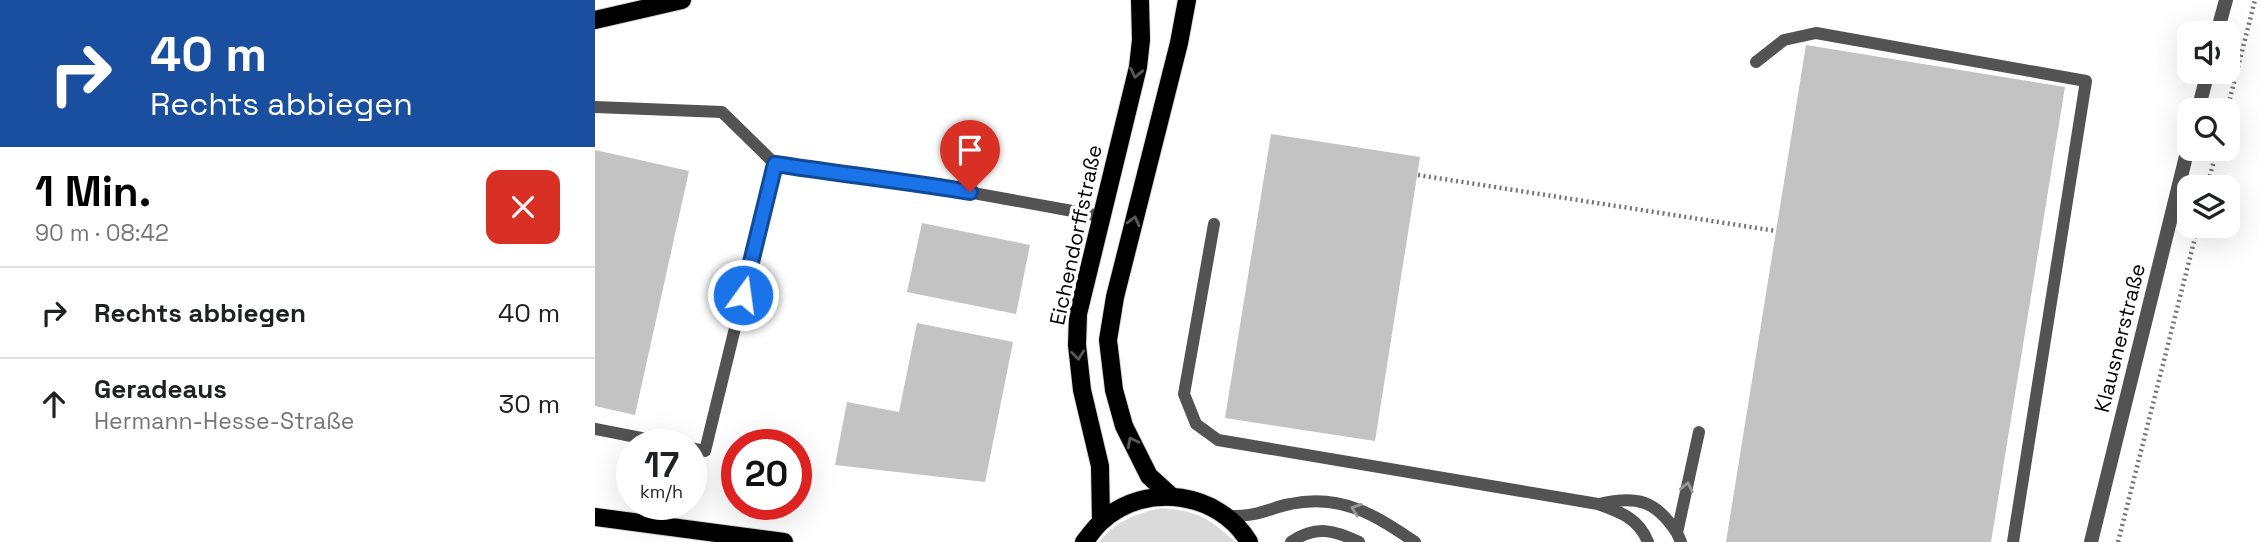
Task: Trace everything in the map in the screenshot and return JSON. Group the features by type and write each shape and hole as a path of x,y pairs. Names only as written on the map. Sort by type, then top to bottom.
{"main road":[{"path":"595,20 682,0"},
{"name":"Eichendorffstraße","path":"1101,521 1100,466 1082,390 1077,345 1078,314 1138,67 1141,40 1140,0"},
{"path":"1171,496 1149,477 1124,426 1114,390 1108,340 1115,297 1179,43 1187,0"},
{"path":"1084,542 1101,521 1134,502 1171,496 1201,502 1227,516 1249,542"},
{"path":"595,517 784,542"}],"street":[{"path":"2220,21 2226,0"},
{"name":"Klausnerstraße","path":"2091,542 2185,161"}],"lane":[{"path":"1756,62 1784,40 1816,33 2086,81 2013,542"},
{"path":"595,107 722,112 775,164 918,183 1100,216"},
{"path":"707,443 775,164"},
{"path":"1214,225 1184,394 1196,424 1218,440 1598,504 1619,511 1635,521 1648,542"},
{"path":"595,429 616,433"},
{"path":"1679,537 1699,432"},
{"path":"1598,504 1619,499 1653,506 1666,515 1679,537"},
{"path":"1227,516 1255,514 1290,504 1321,500 1351,506 1378,517 1415,542"},
{"path":"1291,542 1302,535 1329,530 1359,542"}],"path":[{"path":"2230,98 2255,0"},
{"path":"1418,175 1776,232"},
{"path":"2118,542 2195,238"}],"shaded area":[{"path":"1161,508 1193,513 1217,527 1235,542 1099,542 1127,519"}],"building":[{"path":"1806,45 2065,87 1991,542 1726,542"},
{"path":"1271,134 1420,157 1375,441 1225,418"},
{"path":"595,150 689,171 635,415 595,406"},
{"path":"922,223 1030,245 1016,314 907,292"},
{"path":"917,323 1013,342 985,482 835,465 847,402 899,412"}],"route":[{"path":"743,295 775,164 970,192"}]}
